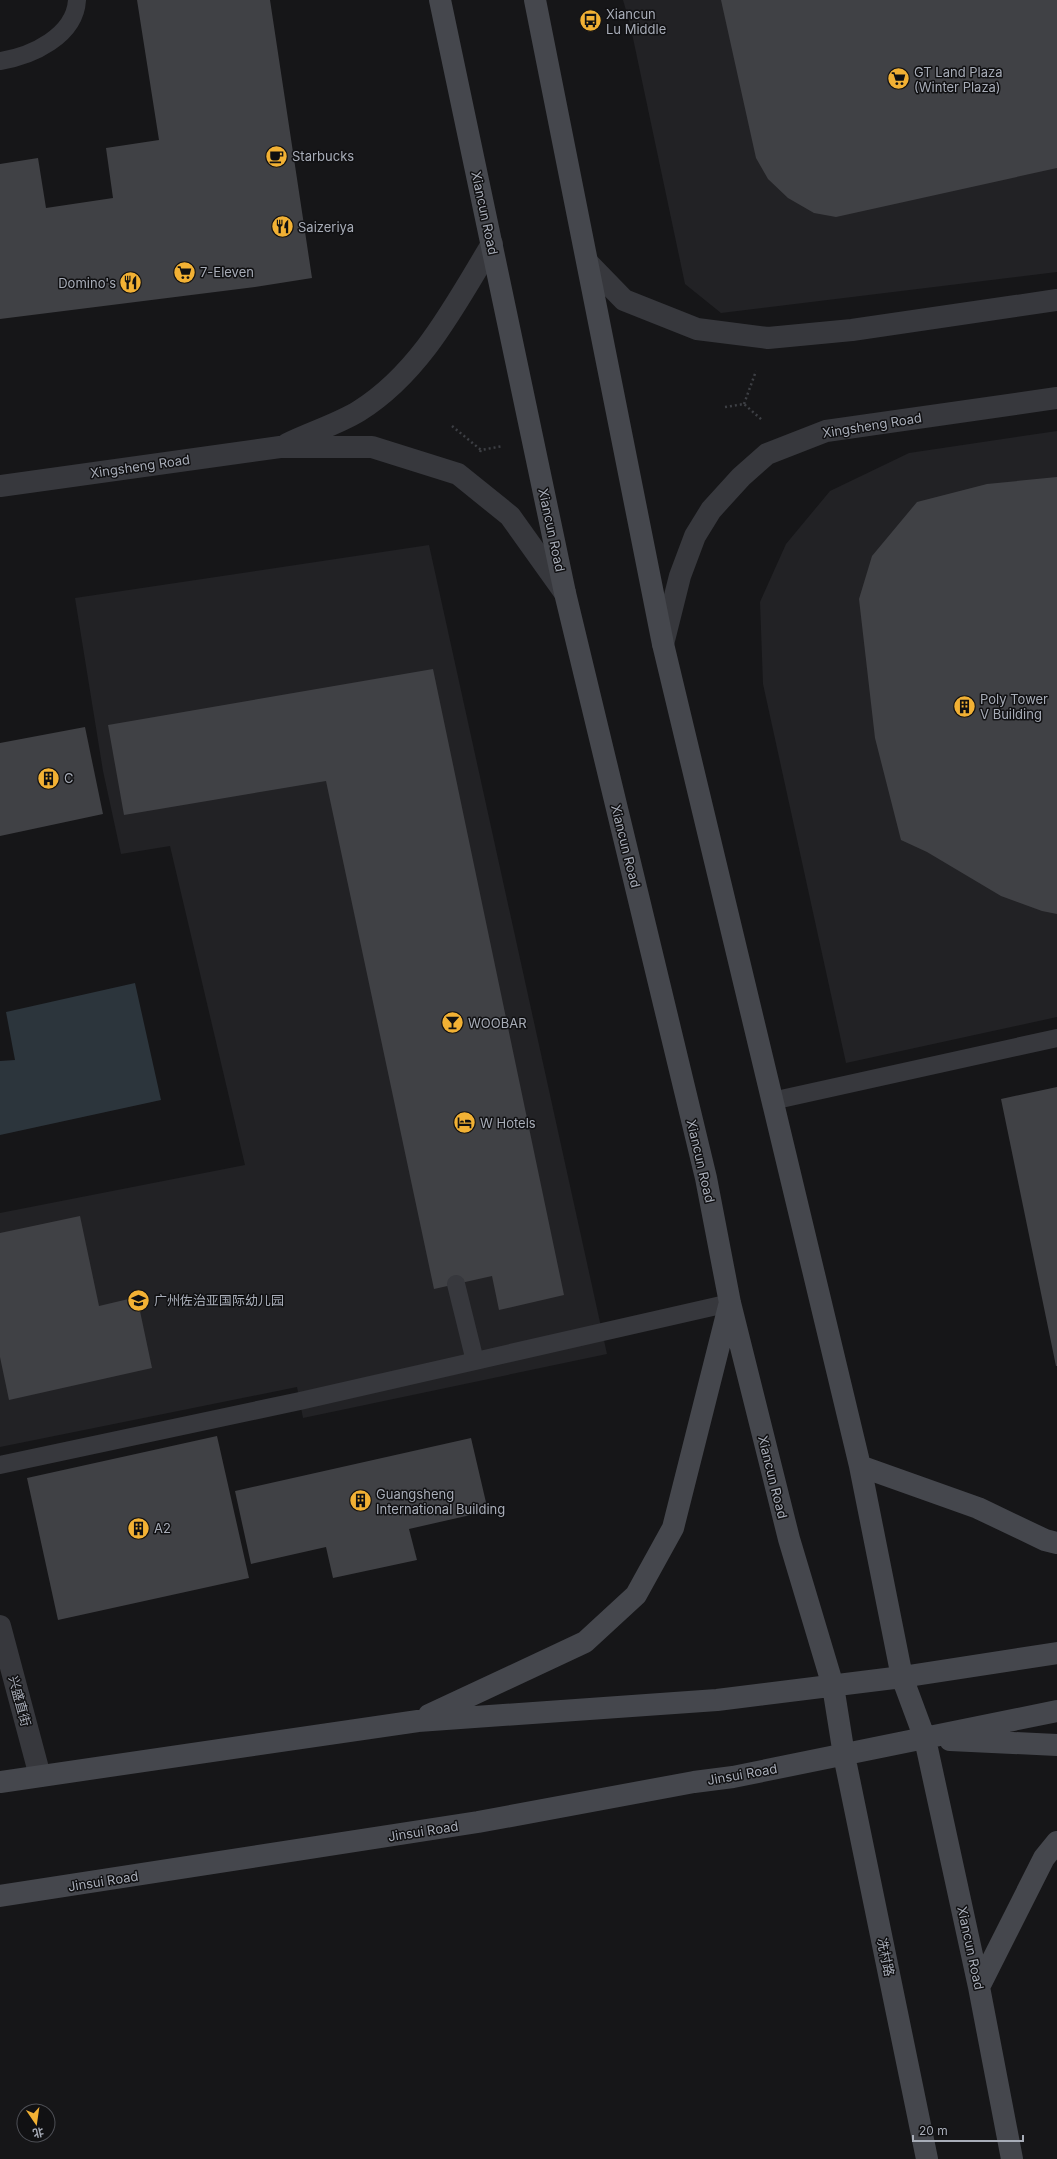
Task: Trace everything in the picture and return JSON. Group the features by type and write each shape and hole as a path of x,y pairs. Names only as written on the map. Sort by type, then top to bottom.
{"main road":[{"name":"Xiancun Road","path":"440,0 566,593 706,1178 730,1303 789,1539 834,1686 844,1755"},
{"path":"535,0 663,644 860,1466 902,1677"},
{"path":"418,1721 585,1642 636,1595 673,1528 730,1303"},
{"path":"860,1466 978,1508 1045,1540 1057,1543"},
{"path":"0,1782 418,1721 717,1700 902,1677 1057,1653"},
{"name":"Xiancun Road","path":"902,1677 925,1739 979,1987 1012,2159"},
{"path":"925,1739 1057,1711"},
{"path":"925,1739 1057,1745"},
{"name":"Jinsui Road","path":"0,1896 478,1822 694,1782 733,1778 925,1739"},
{"name":"冼村路","path":"844,1755 927,2159"},
{"path":"979,1987 1044,1858 1057,1842"}],"street":[{"path":"280,447 358,412 397,382 442,328 492,244"},
{"path":"588,263 624,300 697,328 768,338 852,330 1057,300"},
{"name":"Xingsheng Road","path":"663,644 680,576 695,536 711,510 741,476 767,454 826,431 1057,398"},
{"path":"280,447 372,447 458,474 510,516 566,593"},
{"name":"Xingsheng Road","path":"0,486 280,447"},
{"name":"兴盛直街","path":"0,1626 40,1776"}],"lane":[{"path":"0,61 12,59 54,41 76,12 77,0"},
{"path":"772,1101 1057,1038"},
{"path":"456,1284 475,1362"},
{"path":"0,1465 300,1401 730,1303"}],"path":[{"path":"744,404 756,371"},
{"path":"725,407 744,404"},
{"path":"744,404 762,420"},
{"path":"452,426 481,450 507,446"},
{"path":"478,455 481,450"}],"shaded area":[{"path":"623,0 1057,0 1057,272 721,313 685,284 630,24"},
{"path":"1057,431 1057,1017 846,1063 763,684 760,602 786,544 830,491 909,453"},
{"path":"429,545 607,1354 303,1418 297,1387 0,1447 0,1213 245,1165 170,846 121,854 103,771 75,598"},
{"path":"135,983 161,1100 0,1135 0,1061 15,1060 6,1012"}],"building":[{"path":"137,0 270,0 312,278 255,287 0,319 0,164 38,158 46,208 113,198 106,148 159,140"},
{"name":"GT Land Plaza (Winter Plaza)","path":"721,0 1057,0 1057,168 836,217 814,213 788,198 768,179 756,158"},
{"name":"Poly Tower V Building","path":"1057,477 1057,914 1042,911 1001,896 927,852 901,840 875,738 859,599 872,556 917,502 987,484"},
{"name":"W Hotels","path":"433,669 564,1295 499,1310 492,1276 434,1289 326,781 124,815 108,725"},
{"name":"C","path":"85,727 103,814 0,836 0,743"},
{"path":"1057,1087 1057,1366 1056,1366 1001,1099"},
{"path":"80,1216 99,1306 137,1297 152,1368 9,1400 0,1357 0,1233"},
{"name":"A2","path":"217,1436 249,1578 58,1620 27,1478"},
{"name":"Guangsheng International Building","path":"471,1438 488,1511 409,1529 417,1560 333,1578 326,1547 251,1564 235,1491"}],"place":[{"name":"Xiancun Lu Middle","path":"591,21"},
{"name":"GT Land Plaza (Winter Plaza)","path":"898,79"},
{"name":"Starbucks","path":"276,156"},
{"name":"Saizeriya","path":"282,227"},
{"name":"7-Eleven","path":"184,272"},
{"name":"Domino's","path":"131,283"},
{"name":"Poly Tower V Building","path":"964,706"},
{"name":"C","path":"48,778"},
{"name":"WOOBAR","path":"452,1023"},
{"name":"W Hotels","path":"464,1123"},
{"name":"广州佐治亚国际幼儿园","path":"138,1300"},
{"name":"Guangsheng International Building","path":"361,1501"},
{"name":"A2","path":"138,1528"}]}
